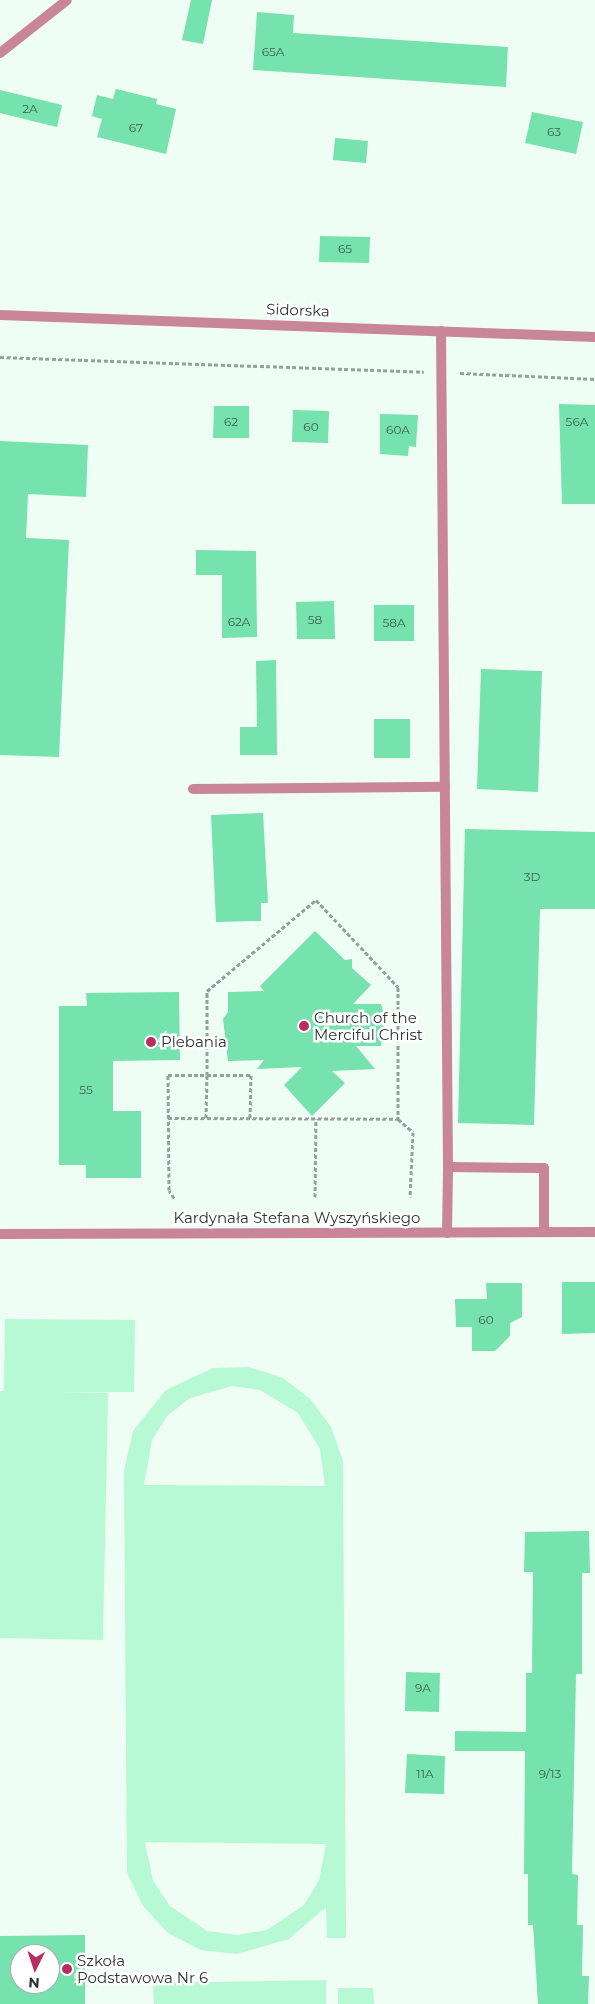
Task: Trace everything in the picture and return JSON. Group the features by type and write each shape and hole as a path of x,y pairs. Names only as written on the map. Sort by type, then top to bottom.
{"street":[{"path":"0,53 67,0"},
{"name":"Sidorska","path":"0,315 595,337"},
{"path":"441,331 447,1233"},
{"path":"193,789 445,787"},
{"path":"448,1167 544,1168 544,1232"},
{"name":"Kardynała Stefana Wyszyńskiego","path":"0,1234 595,1232"}],"path":[{"path":"0,357 595,378"},
{"path":"206,1118 207,991 316,900 398,987 398,1119"},
{"path":"174,1198 169,1190 168,1075 251,1076 250,1118"},
{"path":"168,1118 398,1119 413,1132 410,1197"},
{"path":"315,1197 316,1118"}],"green space":[{"path":"5,1319 135,1320 134,1392 61,1392 108,1393 103,1640 0,1638 0,1391 4,1391"},
{"path":"249,1367 283,1378 310,1399 331,1427 343,1461 346,1938 327,1938 326,1907 289,1939 237,1954 201,1950 168,1933 143,1906 127,1873 124,1471 133,1431 166,1390 213,1368","holes":["232,1386 260,1390 298,1413 320,1449 325,1486 144,1485 152,1440 167,1416 190,1398","145,1842 326,1844 319,1880 304,1905 267,1930 237,1935 207,1931 170,1906 153,1881"]},
{"path":"326,1980 326,2004 154,2004 153,1983"},
{"path":"338,1988 373,1988 374,2004 338,2004"}],"building":[{"path":"191,0 212,0 203,44 182,40"},
{"path":"257,12 294,15 293,33 508,47 506,87 253,70"},
{"path":"116,89 157,99 156,104 176,109 166,154 97,137 102,119 92,116 97,95 113,99"},
{"path":"0,90 62,105 57,127 0,113"},
{"path":"532,112 583,122 576,154 525,143"},
{"path":"335,138 368,141 366,163 333,160"},
{"path":"320,236 370,237 369,263 319,262"},
{"path":"559,404 595,405 595,504 562,504"},
{"path":"214,406 249,406 249,438 213,438"},
{"path":"293,410 329,411 328,443 292,442"},
{"path":"380,414 418,415 416,447 409,446 408,456 380,454"},
{"path":"0,441 88,445 86,497 28,494 26,538 69,540 59,757 0,755"},
{"path":"196,550 256,551 257,637 222,638 222,575 196,575"},
{"path":"334,601 335,639 297,639 296,602"},
{"path":"374,605 414,605 414,641 374,641"},
{"path":"276,660 277,755 240,755 240,727 257,727 256,661"},
{"path":"481,669 542,671 538,792 477,789"},
{"path":"374,719 410,719 410,758 374,758"},
{"path":"263,813 268,903 261,903 261,921 216,922 211,815"},
{"path":"465,829 595,832 595,909 540,909 534,1125 458,1123"},
{"name":"Church of the Merciful Christ","path":"315,931 345,960 352,959 352,968 371,985 353,1004 381,1004 385,1018 381,1046 356,1046 375,1069 332,1071 345,1083 312,1116 284,1085 302,1067 257,1069 264,1060 228,1061 223,1019 228,1012 228,992 264,991 260,986"},
{"path":"179,992 180,1060 113,1061 113,1111 141,1111 141,1178 86,1178 86,1165 59,1165 59,1006 87,1006 86,993"},
{"path":"562,1282 595,1282 595,1333 562,1334"},
{"path":"486,1283 522,1283 522,1317 510,1323 510,1336 495,1351 472,1351 472,1327 456,1327 455,1299 487,1299"},
{"path":"589,1531 590,1573 582,1573 582,1674 576,1674 572,1874 578,1875 577,1925 583,1925 582,1976 589,1976 588,2004 538,2004 533,1925 528,1925 528,1874 524,1874 525,1751 455,1751 455,1731 526,1732 526,1673 532,1673 533,1572 524,1572 525,1532"},
{"path":"406,1672 440,1673 439,1712 405,1711"},
{"path":"407,1754 445,1756 444,1794 405,1793"},
{"name":"Szkoła Podstawowa Nr 6","path":"85,1935 85,2004 0,2004 0,1936"}],"place":[{"name":"Church of the Merciful Christ","path":"304,1026"},
{"name":"Plebania","path":"151,1042"},
{"name":"Szkoła Podstawowa Nr 6","path":"67,1969"}]}
